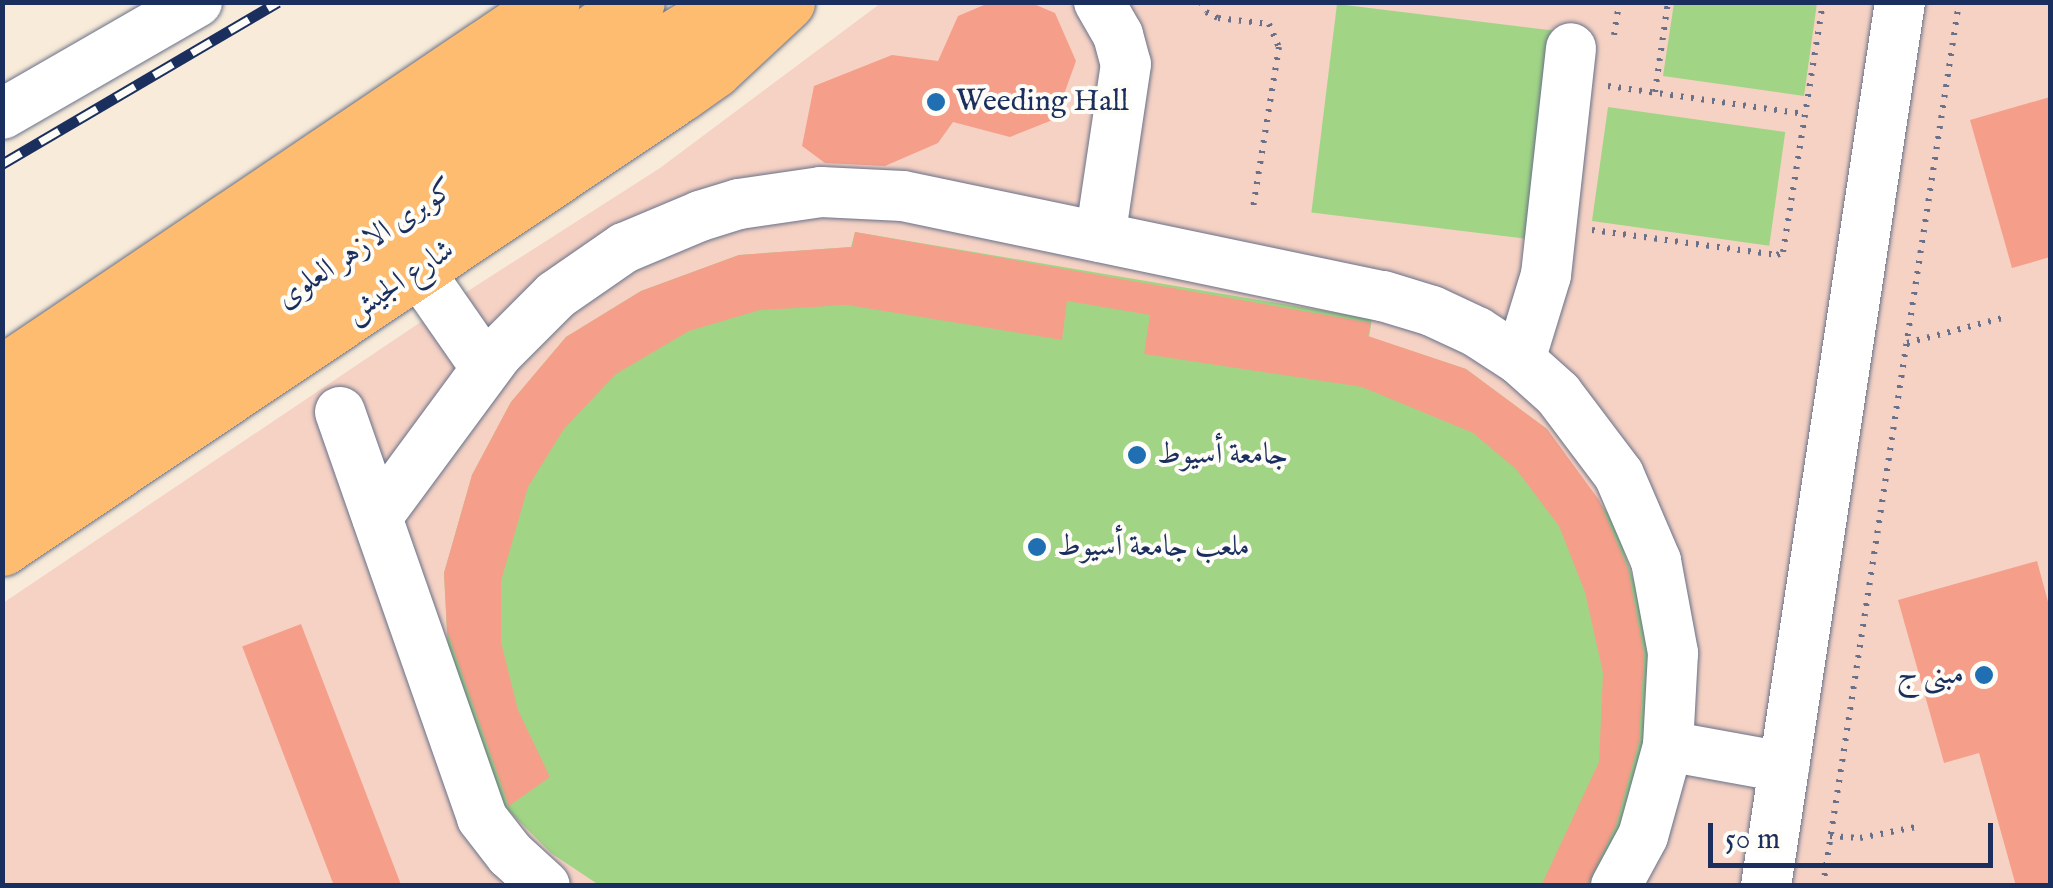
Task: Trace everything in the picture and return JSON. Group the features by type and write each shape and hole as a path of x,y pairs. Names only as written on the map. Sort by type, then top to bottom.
{"main road":[{"path":"2,373 552,2"},
{"name":"كوبرى الازهر العلوى","path":"2,431 640,20 733,2"},
{"name":"شارع الجيش","path":"2,548 714,70 787,2"},
{"name":"كوبرى الازهر العلوى","path":"2,489 640,20"}],"street":[{"path":"2,114 197,2"},
{"path":"1098,2 1118,36 1126,64 1100,236"},
{"path":"1766,886 1900,2"},
{"path":"1520,360 1546,275 1570,48"},
{"path":"377,517 486,368 526,322 590,270 662,230 739,204 821,192 903,196 1383,296 1432,310 1520,360 1558,394 1591,432 1618,475 1656,561 1673,653 1668,746 1643,836 1616,886"},
{"path":"418,270 486,368"},
{"path":"340,412 482,818 510,854 545,886"},
{"path":"1668,746 1784,767"}],"path":[{"path":"1201,2 1206,12 1218,18 1269,24 1279,47 1253,208"},
{"path":"1654,92 1668,2"},
{"path":"1587,229 1782,254 1822,2"},
{"path":"1823,886 1959,2"},
{"path":"1606,86 1805,114"},
{"path":"1906,343 2006,317"},
{"path":"1830,836 1860,838 1921,826"}],"shaded area":[{"name":"جامعة أسيوط","path":"881,3 2050,3 2050,885 3,886 3,603 443,307 660,168"}],"green space":[{"path":"1674,3 1817,3 1804,96 1663,76"},
{"path":"1337,4 1559,31 1534,240 1311,212"},
{"path":"1608,107 1785,132 1769,246 1592,221"},
{"name":"ملعب جامعة أسيوط","path":"855,232 1372,319 1369,337 1466,369 1547,429 1614,522 1650,630 1657,735 1602,885 599,885 551,853 506,808 473,742 449,671 444,573 472,475 511,402 566,337 641,291 739,255 851,247"}],"building":[{"name":"Weeding Hall","path":"991,2 1029,2 1055,13 1076,61 1055,119 1010,137 953,122 938,143 885,166 825,163 802,146 814,86 892,55 938,61 958,16"},
{"path":"2050,97 2050,257 2012,268 1970,120"},
{"path":"855,232 1371,323 1368,336 1466,369 1547,429 1599,500 1628,569 1644,655 1639,741 1616,825 1587,886 1541,886 1599,762 1603,673 1585,592 1559,526 1516,469 1473,433 1362,387 1144,354 1150,315 1067,301 1062,340 847,305 760,310 689,331 616,374 564,429 528,487 501,581 501,642 518,710 550,777 509,806 447,631 444,573 472,475 511,402 566,337 641,291 739,255 852,247"},
{"path":"2037,561 2050,609 2050,886 2016,886 1979,753 1944,763 1898,600"},
{"path":"301,624 401,885 334,886 242,647"}],"railway":[{"path":"2,164 278,2"}],"place":[{"name":"Weeding Hall","path":"936,102"},
{"name":"جامعة أسيوط","path":"1137,455"},
{"name":"ملعب جامعة أسيوط","path":"1037,547"},
{"name":"مبنى ج","path":"1984,675"}]}
